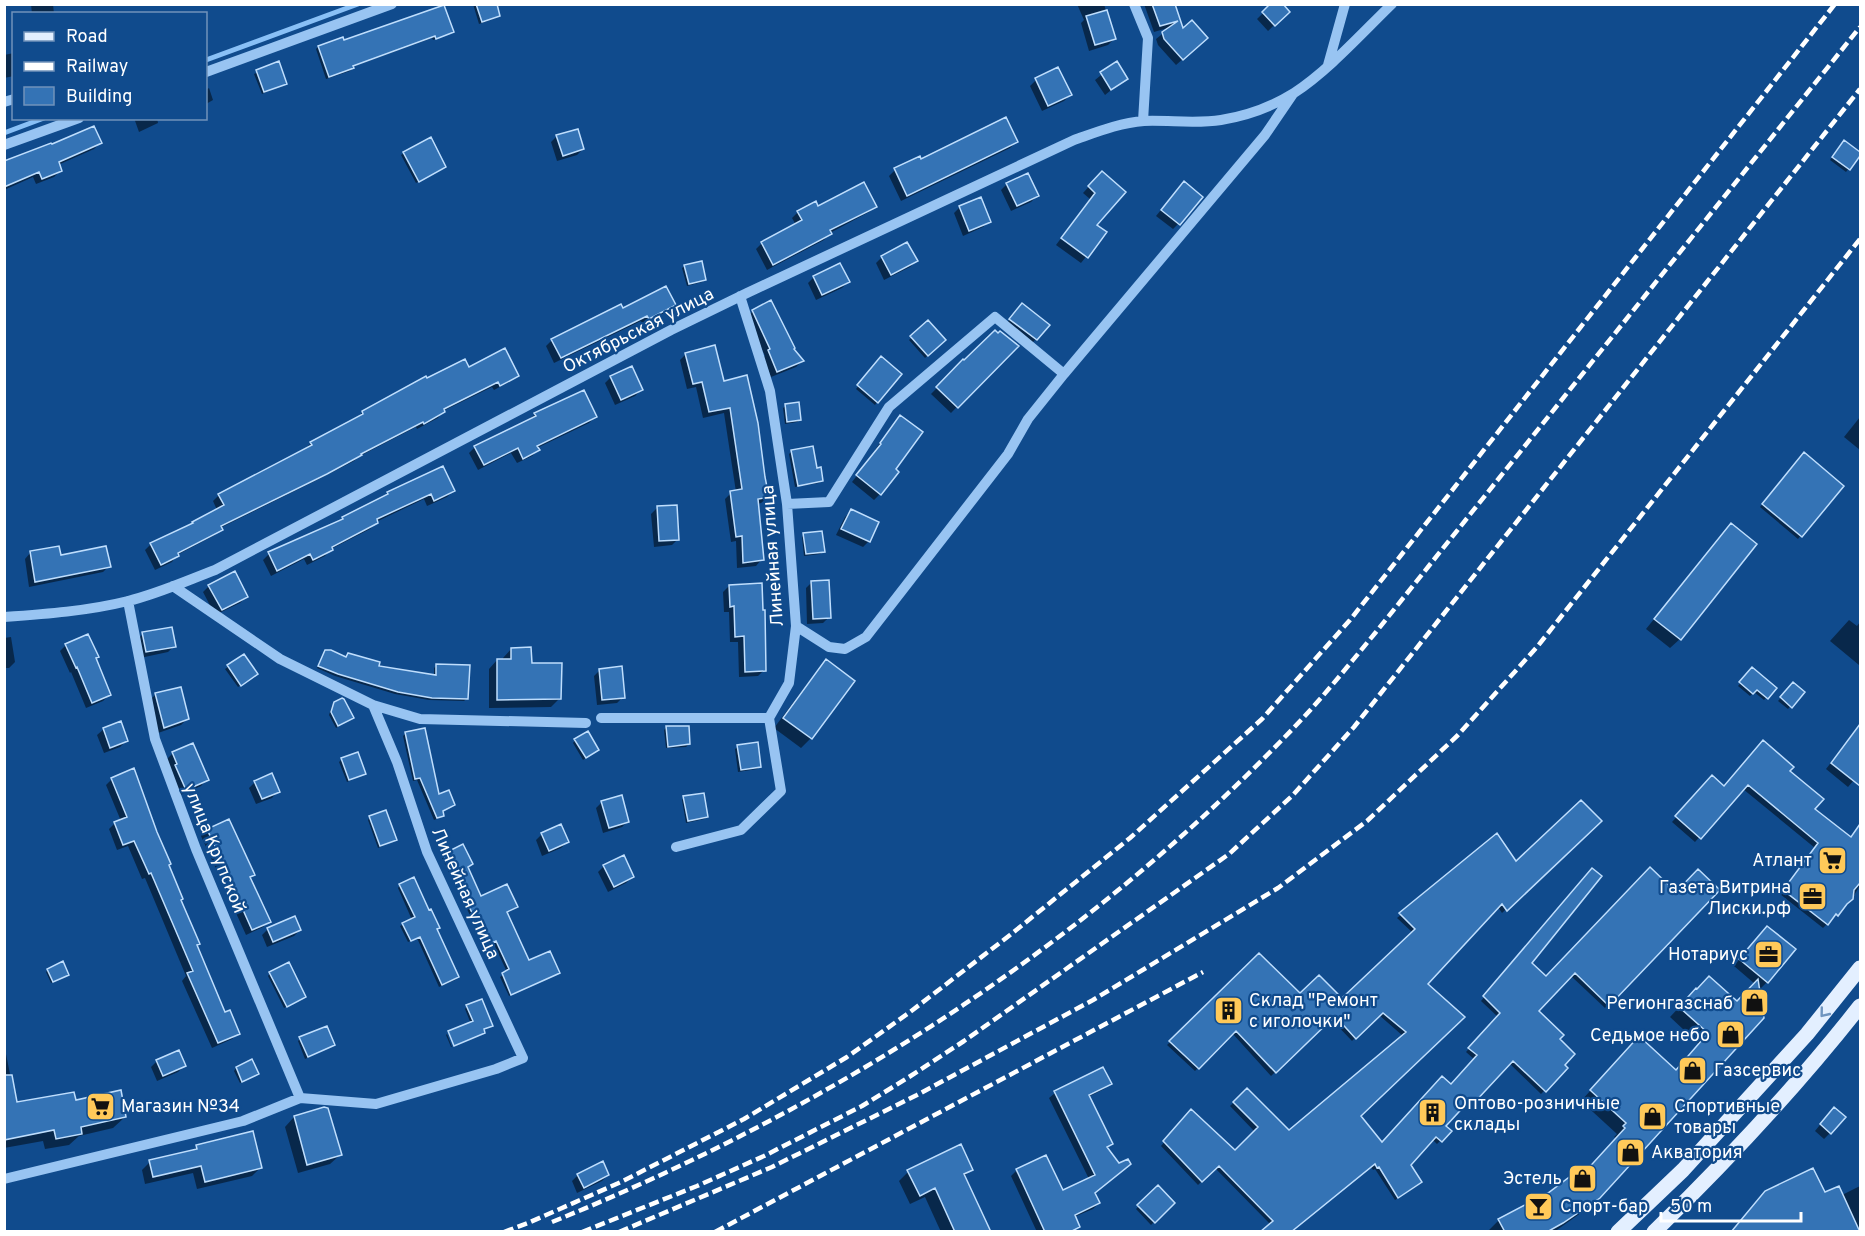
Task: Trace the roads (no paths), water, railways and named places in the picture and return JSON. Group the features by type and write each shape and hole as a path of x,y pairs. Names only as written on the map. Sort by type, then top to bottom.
{"main road":[{"path":"1618,1232 1683,1170 1730,1119 1807,1034 1860,968"},
{"path":"1654,1232 1700,1187 1826,1050 1860,1006"}],"street":[{"path":"207,72 392,4"},
{"path":"1134,4 1148,38 1143,121"},
{"path":"1328,66 1345,4"},
{"path":"796,626 829,647 845,650 866,637 1008,454 1028,418 1265,135 1294,93 1328,66 1392,4"},
{"name":"Октябрьская улица","path":"4,617 49,614 128,601 215,570 671,330 1074,140 1108,127 1143,121 1221,120 1258,110 1294,93"},
{"path":"4,146 74,120"},
{"name":"Линейная улица","path":"740,296 770,391 787,504 796,626 789,683 769,718"},
{"path":"787,504 829,502 889,407 995,317 1064,374"},
{"path":"173,586 280,659 373,705 420,719 586,723"},
{"name":"улица Крупской","path":"128,601 155,739 196,849 300,1098"},
{"name":"Линейная улица","path":"300,1098 376,1104 496,1070 524,1058 427,852 397,762 373,705"},
{"path":"601,718 769,718 781,791 741,830 676,847"},
{"path":"4,1179 243,1121 300,1098"}],"waterway":[{"path":"207,60 358,4"},
{"path":"4,133 39,120"}],"railway":[{"path":"504,1232 621,1182 744,1119 847,1057 1010,935 1130,838 1262,719 1350,620 1835,4"},
{"path":"552,1222 657,1177 759,1127 858,1071 954,1011 1047,945 1137,875 1222,799 1303,718 1349,665 1860,27"},
{"path":"582,1232 697,1186 764,1156 862,1106 964,1041 1229,854 1292,796 1354,727 1860,89"},
{"path":"619,1232 772,1167 917,1095 1093,1000 1278,888 1367,821 1458,735 1537,647 1860,239"},
{"path":"715,1232 1203,972"}],"place":[{"name":"Атлант","path":"1833,860"},
{"name":"Газета Витрина Лиски.рф","path":"1812,897"},
{"name":"Нотариус","path":"1769,954"},
{"name":"Регионгазснаб","path":"1754,1003"},
{"name":"Склад \"Ремонт с иголочки\"","path":"1228,1010"},
{"name":"Седьмое небо","path":"1731,1035"},
{"name":"Газсервис","path":"1693,1070"},
{"name":"Магазин №34","path":"100,1106"},
{"name":"Оптово-розничные склады","path":"1433,1113"},
{"name":"Спортивные товары","path":"1653,1116"},
{"name":"Акватория","path":"1630,1152"},
{"name":"Эстель","path":"1583,1178"},
{"name":"Спорт-бар","path":"1539,1206"}]}
